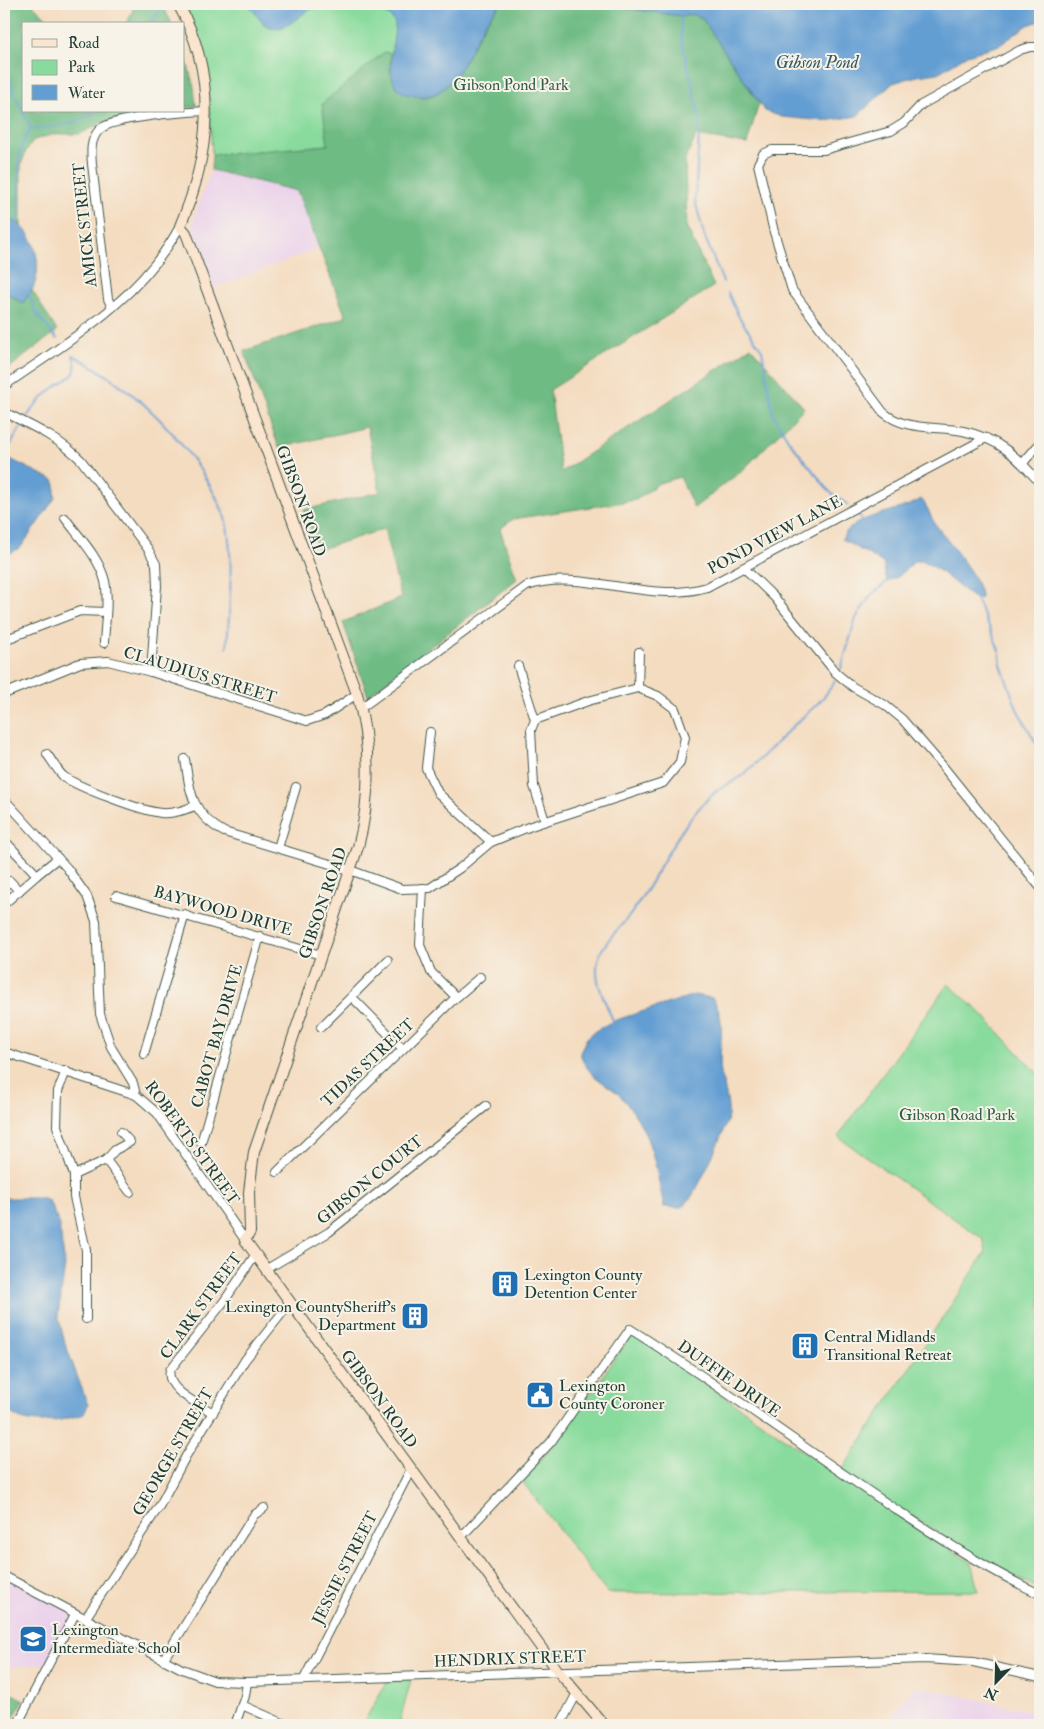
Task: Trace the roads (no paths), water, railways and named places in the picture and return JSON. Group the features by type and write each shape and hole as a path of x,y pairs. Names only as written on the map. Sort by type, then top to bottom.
{"street":[{"path":"4,386 112,307 149,272 166,251 180,226 202,160 206,111 201,65 185,16 178,4"},
{"path":"1040,47 1020,50 940,94 921,105 904,122 891,131 817,151 772,150 763,154 758,164 774,232 792,290 883,412 894,420 908,425 962,431 986,438 1006,448 1023,463 1040,483"},
{"name":"AMICK STREET","path":"112,307 108,299 94,182 91,148 94,137 100,129 113,124 169,114 206,111"},
{"name":"GIBSON ROAD","path":"180,226 186,233 357,694 361,708 366,757 367,804 362,833 254,1152 249,1192 250,1232 245,1240 558,1671 604,1725"},
{"path":"4,412 56,438 72,450 82,460 151,554 157,570 151,672"},
{"name":"POND VIEW LANE","path":"361,708 527,586 541,582 564,581 649,591 686,591 713,585 772,551 986,438"},
{"path":"1023,463 1040,443"},
{"path":"65,518 92,554 102,572 106,590 104,643"},
{"path":"744,568 775,598 836,673 853,686 879,700 902,719 942,764 1040,887"},
{"path":"4,640 80,611 106,612"},
{"path":"638,688 639,652"},
{"name":"CLAUDIUS STREET","path":"4,694 70,666 90,661 117,663 151,672 307,721 325,715 357,694"},
{"path":"518,666 535,720 531,730 534,786 545,821"},
{"path":"185,759 195,806 208,821 224,832 350,870 402,889 430,888 460,868 491,842 545,821 663,783 680,762 685,737 675,709 658,696 638,688 588,701 535,720"},
{"path":"430,732 426,768 438,793 491,842"},
{"path":"47,754 62,775 71,782 136,806 168,813 195,806"},
{"path":"278,848 296,787"},
{"name":"ROBERTS STREET","path":"4,799 78,880 92,906 96,922 100,1014 111,1048 133,1083 136,1095 157,1113 245,1240"},
{"path":"4,840 37,875"},
{"path":"4,904 58,858"},
{"path":"4,886 10,881 19,891"},
{"path":"424,888 420,946 431,972 456,997"},
{"name":"BAYWOOD DRIVE","path":"116,896 185,914 321,955"},
{"path":"144,1054 185,914"},
{"name":"CABOT BAY DRIVE","path":"201,1143 260,936"},
{"path":"321,1027 388,960"},
{"name":"TIDAS STREET","path":"277,1172 456,997 480,977"},
{"path":"352,997 403,1050"},
{"path":"4,1052 136,1095"},
{"path":"66,1071 58,1091 57,1126 58,1136 74,1175 74,1197 87,1264 86,1319"},
{"name":"GIBSON COURT","path":"267,1269 329,1232 486,1106"},
{"path":"74,1175 106,1160 115,1150 130,1142 121,1132"},
{"path":"106,1160 130,1192"},
{"name":"CLARK STREET","path":"212,1413 172,1385 169,1376 170,1370 225,1300 256,1254"},
{"name":"GEORGE STREET","path":"85,1618 160,1505 212,1413 245,1360 290,1303"},
{"name":"DUFFIE DRIVE","path":"461,1537 551,1442 630,1329 865,1490 973,1559 1009,1580 1040,1594"},
{"name":"JESSIE STREET","path":"304,1679 411,1469"},
{"path":"163,1660 254,1515 264,1508"},
{"name":"HENDRIX STREET","path":"4,1576 163,1660 207,1679 247,1682 926,1660 980,1663 1040,1676"},
{"path":"17,1725 75,1614"},
{"path":"235,1725 247,1682"},
{"path":"560,1725 577,1693"},
{"path":"242,1705 287,1725"}],"water":[{"path":"243,4 502,4 491,15 465,61 444,88 431,95 414,96 403,92 396,86 392,77 391,67 395,23 390,16 378,10 328,6 307,11 286,26 275,28 264,24 252,8"},
{"name":"Gibson Pond","path":"596,4 1040,4 1040,21 1028,25 1000,45 967,55 938,73 917,76 893,83 857,116 825,121 782,117 765,111 702,18 693,14 681,16"},
{"path":"4,219 14,221 22,226 33,243 36,253 37,273 35,283 23,303 4,291"},
{"path":"4,456 55,481 55,498 21,547 11,553 4,551"},
{"path":"921,499 934,522 970,571 976,581 981,598 976,599 969,595 938,570 922,562 915,561 899,576 887,582 883,563 842,539 855,524"},
{"path":"694,995 712,998 720,1015 720,1064 728,1104 728,1116 707,1167 688,1201 681,1207 664,1207 655,1163 641,1125 624,1100 594,1076 584,1063 580,1053 586,1039 595,1031 613,1021"},
{"path":"4,1198 41,1198 49,1201 59,1223 65,1265 58,1315 65,1343 88,1405 84,1414 63,1420 30,1421 11,1414 4,1406"}],"waterway":[{"path":"153,22 162,4"},
{"path":"681,16 681,38 700,119 695,200 704,235 723,282"},
{"path":"4,60 15,95 22,110"},
{"path":"23,112 31,129"},
{"path":"31,129 65,124 94,112"},
{"path":"17,223 19,211 19,163 24,140 31,129"},
{"path":"728,293 739,317 762,350 773,414 789,441 830,492 848,505"},
{"path":"29,294 36,313 57,339"},
{"path":"73,355 111,378 160,420 188,453 218,500 225,518 230,548 231,565 227,648"},
{"path":"27,417 44,396 74,374 75,363 73,355"},
{"path":"4,456 21,427"},
{"path":"857,513 863,520"},
{"path":"841,669 856,618 871,595 887,582"},
{"path":"976,599 1000,653 1001,665 1017,709 1040,750"},
{"path":"613,1021 601,992 597,976 600,953 608,940 629,917 670,849 701,806 717,791 740,777 759,760 826,695 835,680"}],"place":[{"name":"Lexington County Detention Center","path":"505,1284"},
{"name":"Lexington CountySheriff's Department","path":"415,1316"},
{"name":"Central Midlands Transitional Retreat","path":"805,1346"},
{"name":"Lexington County Coroner","path":"540,1395"},
{"name":"Lexington Intermediate School","path":"33,1639"}],"park label":[{"name":"Gibson Pond Park","path":"511,85"},
{"name":"Gibson Road Park","path":"957,1115"}]}
